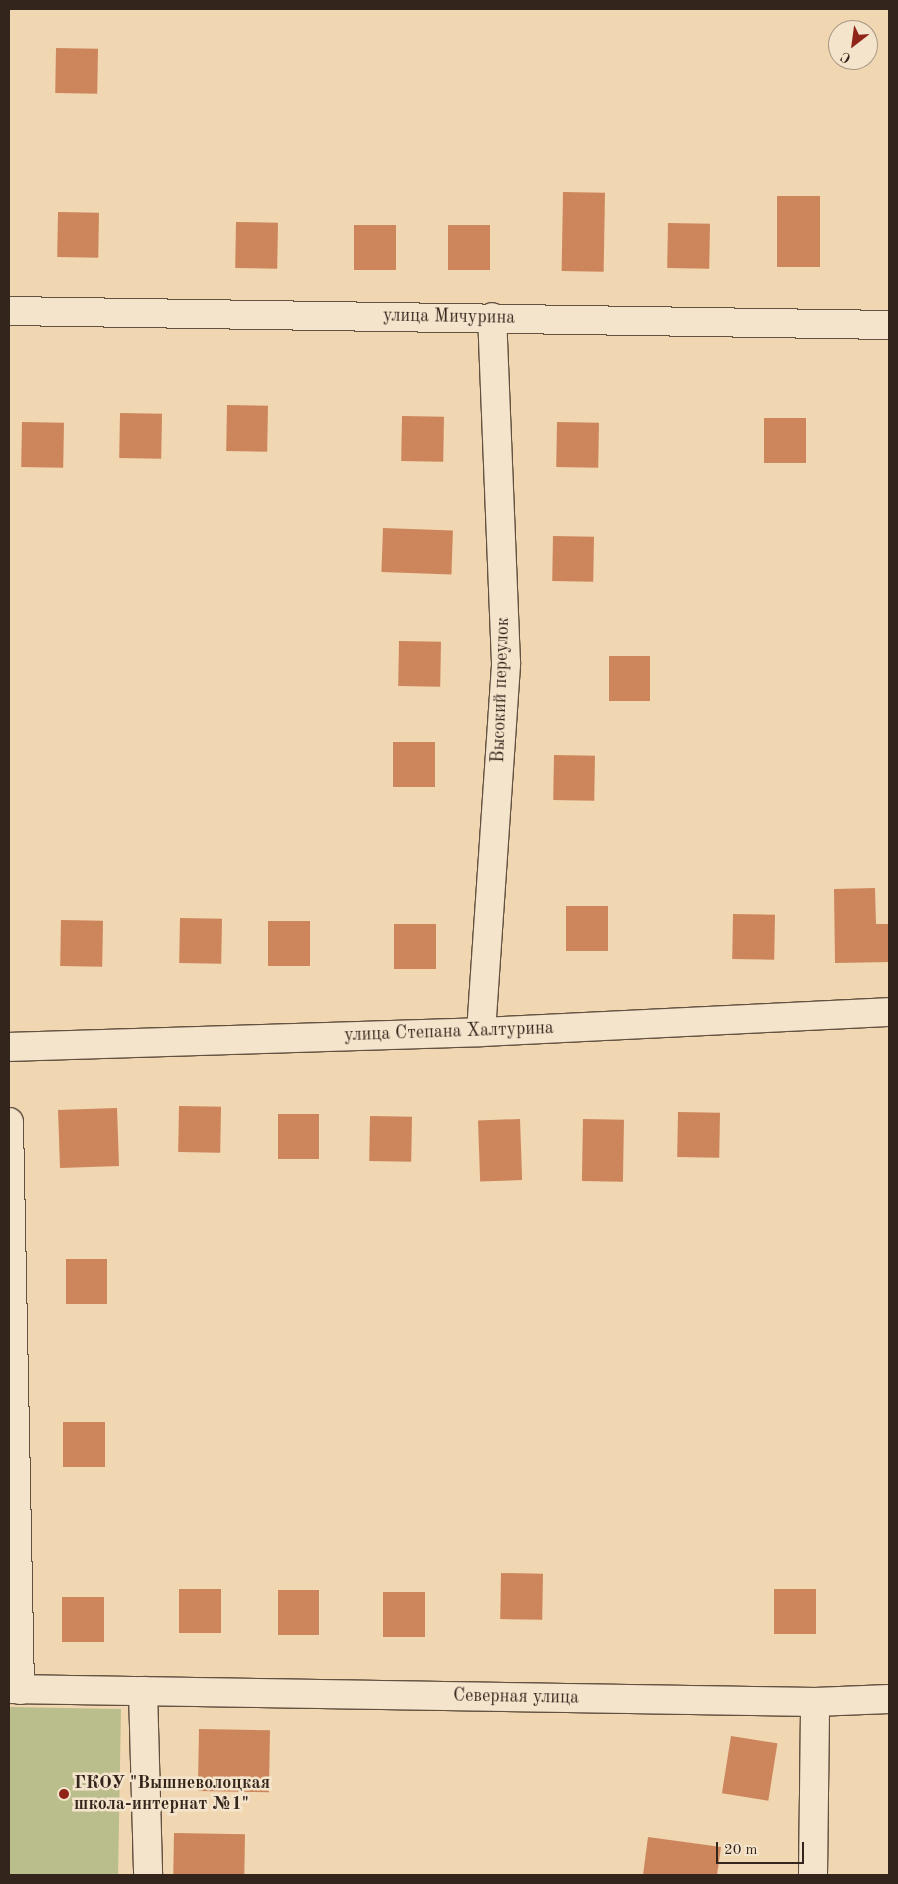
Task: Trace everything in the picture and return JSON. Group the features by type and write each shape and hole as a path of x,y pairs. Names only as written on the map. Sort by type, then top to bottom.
{"street":[{"name":"улица Мичурина","path":"9,311 492,317 889,325"},
{"name":"Высокий переулок","path":"481,1032 506,663 492,317"},
{"name":"улица Степана Халтурина","path":"9,1047 481,1032 889,1012"},
{"path":"9,1122 14,1690"},
{"name":"Северная улица","path":"14,1690 815,1702 889,1699"},
{"path":"143,1691 148,1875"},
{"path":"813,1875 815,1702"}],"green space":[{"name":"ГКОУ \"Вышневолоцкая школа-интернат №1\"","path":"9,1707 121,1709 118,1875 9,1875"}],"building":[{"path":"56,48 98,49 97,94 55,93"},
{"path":"563,192 605,193 604,272 562,271"},
{"path":"777,196 820,196 820,267 777,267"},
{"path":"58,212 99,213 98,258 57,257"},
{"path":"236,222 278,223 277,269 235,268"},
{"path":"668,223 710,224 709,269 667,268"},
{"path":"354,225 396,225 396,270 354,270"},
{"path":"448,225 490,225 490,270 448,270"},
{"path":"227,405 268,406 267,452 226,451"},
{"path":"120,413 162,414 161,459 119,458"},
{"path":"402,416 444,417 443,462 401,461"},
{"path":"764,418 806,418 806,463 764,463"},
{"path":"22,422 64,423 63,468 21,467"},
{"path":"557,422 599,423 598,468 556,467"},
{"path":"383,528 453,530 451,574 381,572"},
{"path":"553,536 594,537 593,582 552,581"},
{"path":"399,641 441,642 440,687 398,686"},
{"path":"609,656 650,656 650,701 609,701"},
{"path":"393,742 435,742 435,787 393,787"},
{"path":"554,755 595,756 594,801 553,800"},
{"path":"875,888 876,924 889,924 889,962 835,963 834,889"},
{"path":"566,906 608,906 608,951 566,951"},
{"path":"733,914 775,915 774,960 732,959"},
{"path":"180,918 222,919 221,964 179,963"},
{"path":"61,920 103,921 102,967 60,966"},
{"path":"268,921 310,921 310,966 268,966"},
{"path":"394,924 436,924 436,969 394,969"},
{"path":"179,1106 221,1107 220,1153 178,1152"},
{"path":"117,1108 119,1166 60,1168 58,1110"},
{"path":"678,1112 720,1113 719,1158 677,1157"},
{"path":"278,1114 319,1114 319,1159 278,1159"},
{"path":"370,1116 412,1117 411,1162 369,1161"},
{"path":"520,1119 522,1180 480,1181 478,1120"},
{"path":"583,1119 624,1120 623,1182 582,1181"},
{"path":"66,1259 107,1259 107,1304 66,1304"},
{"path":"63,1422 105,1422 105,1467 63,1467"},
{"path":"501,1573 543,1574 542,1620 500,1619"},
{"path":"179,1589 221,1589 221,1633 179,1633"},
{"path":"774,1589 816,1589 816,1634 774,1634"},
{"path":"278,1590 319,1590 319,1635 278,1635"},
{"path":"383,1592 425,1592 425,1637 383,1637"},
{"path":"62,1597 104,1597 104,1642 62,1642"},
{"path":"199,1729 270,1730 269,1792 198,1791"},
{"path":"731,1736 777,1743 768,1801 722,1793"},
{"path":"174,1833 245,1834 244,1875 173,1875"},
{"path":"648,1837 721,1847 717,1875 643,1875"}],"place":[{"name":"ГКОУ \"Вышневолоцкая школа-интернат №1\"","path":"64,1794"}]}
